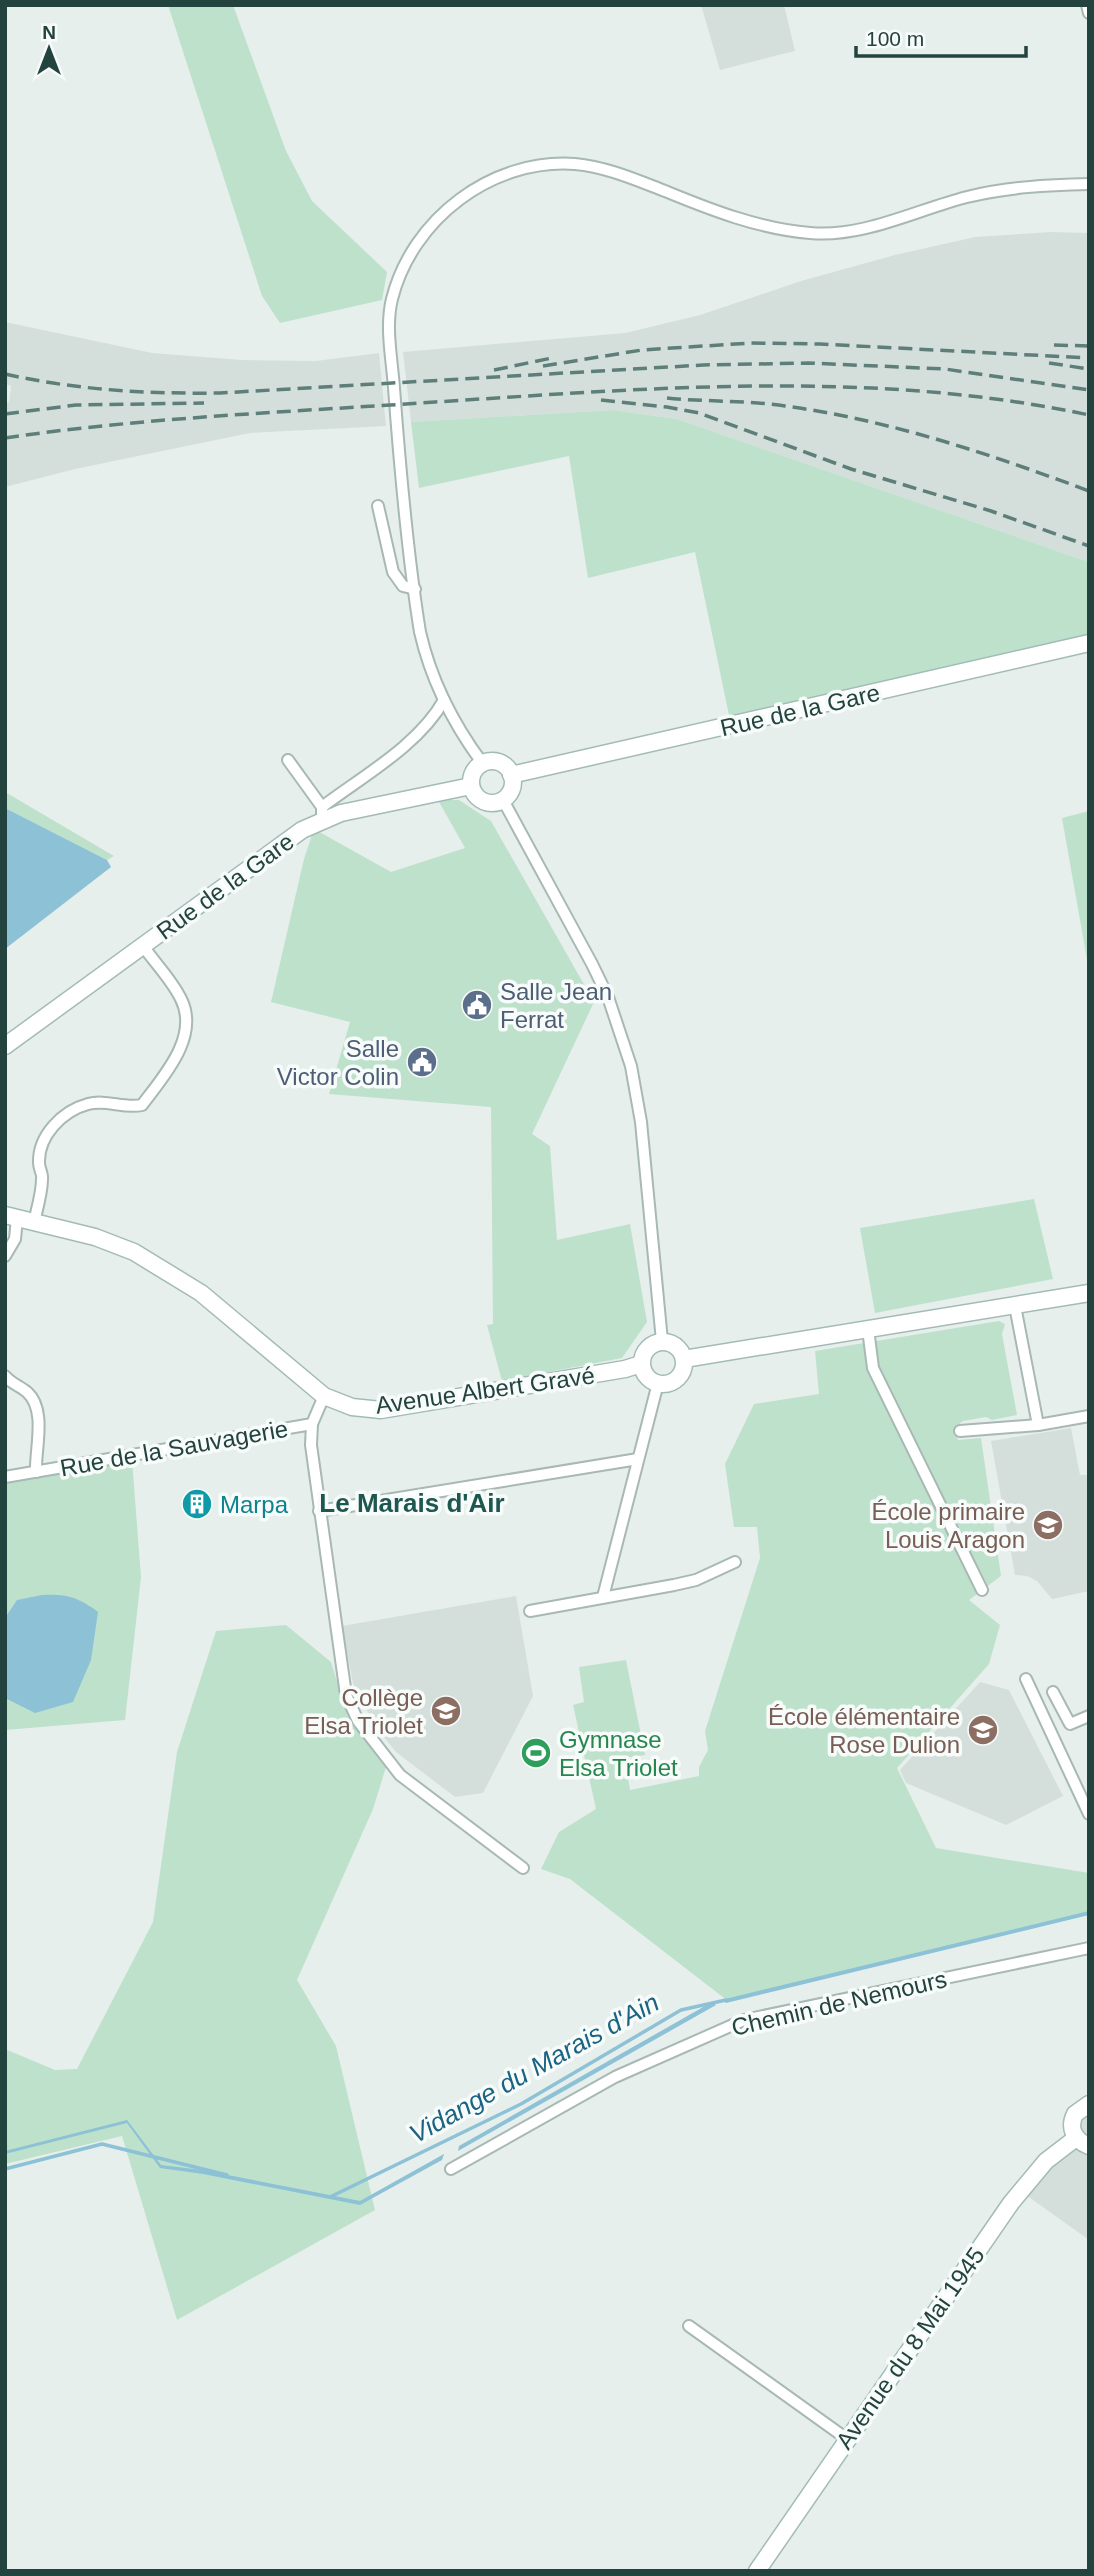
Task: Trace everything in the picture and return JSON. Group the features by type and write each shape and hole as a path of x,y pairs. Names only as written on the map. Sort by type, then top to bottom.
{"main road":[{"name":"Rue de la Gare","path":"511,775 1089,643"},
{"path":"496,762 503,765 511,775 513,784 510,793 503,800 487,803 480,800 471,786 473,773 483,764 496,762"},
{"name":"Rue de la Gare","path":"5,1046 322,813 341,813 471,786"},
{"name":"Avenue Albert Gravé","path":"11,1217 95,1237 134,1252 158,1265 201,1293 324,1396 352,1407 381,1410 641,1364"},
{"path":"684,1359 1089,1293"},
{"path":"662,1341 674,1344 684,1359 684,1366 677,1378 665,1384 646,1377 641,1364 645,1351 662,1341"},
{"path":"1082,2142 1072,2126 1072,2119 1079,2109 1089,2104"},
{"name":"Avenue du 8 Mai 1945","path":"757,2571 1028,2180 1046,2161 1082,2142"}],"street":[{"path":"1087,5 1089,13"},
{"path":"483,764 444,700 425,653 415,589 397,425 390,320 392,299 401,271 416,244 445,209 466,193 491,181 521,170 553,163 603,168 740,219 773,228 819,233 879,224 993,192 1034,186 1089,184"},
{"path":"377,506 393,572 403,586 415,589"},
{"path":"288,760 322,813 415,737 437,713 444,700"},
{"path":"503,800 608,997 631,1066 641,1122 662,1341"},
{"path":"34,1222 43,1177 39,1164 47,1135 72,1110 89,1103 134,1107 142,1105 172,1063 184,1040 186,1014 181,1000 143,946"},
{"path":"5,1256 15,1239 11,1217"},
{"path":"1015,1306 1038,1425"},
{"path":"868,1329 873,1368 982,1590"},
{"path":"5,1376 10,1383 26,1391 36,1403 36,1472"},
{"path":"603,1597 659,1384"},
{"name":"Rue de la Sauvagerie","path":"5,1477 312,1424 324,1396"},
{"path":"961,1431 1038,1425 1089,1416"},
{"path":"312,1424 311,1445 319,1511 346,1695 358,1721 400,1775 523,1868"},
{"path":"319,1511 638,1459"},
{"path":"530,1611 696,1580 735,1562"},
{"path":"1026,1679 1089,1814"},
{"path":"1053,1692 1070,1724 1089,1716"},
{"name":"Chemin de Nemours","path":"451,2169 615,2077 744,2020 1089,1948"},
{"path":"689,2326 847,2439"}],"shaded area":[{"path":"701,5 784,5 795,51 720,70"},
{"path":"1052,232 1089,233 1089,562 677,419 613,410 411,422 403,352 625,333 700,315 801,281 895,255 975,237"},
{"path":"5,322 152,353 242,360 316,361 379,353 386,426 250,433 75,469 5,487 5,403 9,402 11,386 5,384"},
{"name":"École primaire Louis Aragon","path":"1071,1428 1080,1475 1089,1475 1089,1591 1052,1599 1037,1581 1027,1576 1015,1575 991,1441"},
{"name":"Collège Elsa Triolet","path":"516,1596 533,1696 483,1793 455,1797 396,1752 375,1726 353,1683 342,1626"},
{"name":"École élémentaire Rose Dulion","path":"980,1682 1009,1690 1063,1796 1006,1825 906,1783 900,1770"},
{"path":"1089,2105 1089,2240 1026,2195"}],"green space":[{"path":"168,5 233,5 286,151 312,201 387,272 382,300 280,323 262,296"},
{"path":"613,410 677,419 1089,562 1089,636 730,720 695,552 588,578 569,456 419,488 411,422"},
{"path":"5,792 114,856 107,860 5,808"},
{"path":"438,800 459,800 491,821 594,1002 532,1134 550,1146 557,1240 630,1224 647,1322 622,1358 502,1381 487,1325 493,1324 491,1107 329,1094 350,1022 271,1002 304,859 314,829 391,872 465,848"},
{"path":"1089,811 1089,971 1062,818"},
{"path":"1034,1199 1053,1279 875,1313 860,1228"},
{"path":"999,1321 1005,1324 1002,1334 1017,1415 992,1420 986,1417 963,1421 955,1427 958,1440 981,1438 1001,1576 969,1600 1000,1625 989,1664 897,1768 936,1848 1089,1873 1089,1913 728,2001 570,1879 541,1869 559,1832 596,1809 573,1705 584,1702 579,1667 626,1660 645,1755 625,1758 630,1790 699,1776 699,1767 708,1750 705,1731 760,1558 757,1527 734,1527 725,1464 754,1404 819,1394 815,1351"},
{"path":"132,1460 141,1577 125,1720 5,1730 5,1480"},
{"path":"286,1625 331,1662 349,1720 386,1767 373,1809 297,1980 336,2046 375,2210 177,2320 122,2136 5,2164 5,2049 55,2070 77,2069 153,1922 177,1752 216,1631"}],"water":[{"path":"5,808 107,860 111,867 5,949"},
{"path":"42,1595 72,1598 98,1612 91,1660 73,1702 35,1713 5,1698 5,1618 17,1600"},
{"path":"1089,1911 1089,1915 726,2003 721,2000"},
{"path":"712,2002 716,2005 458,2151 459,2146"},
{"path":"127,2120 161,2165 202,2170 360,2201 444,2154 442,2160 360,2205 160,2168 127,2123 5,2154 5,2151"}],"waterway":[{"name":"Vidange du Marais d'Ain","path":"330,2197 521,2104 681,2010 726,2000"},
{"name":"Vidange du Marais d'Ain","path":"5,2169 102,2144 227,2175"}],"railway":[{"path":"543,366 642,350 751,343 1089,358"},
{"path":"1054,345 1089,346"},
{"path":"494,370 552,358"},
{"path":"5,374 112,390 220,393 703,365 808,363 945,369 1089,390"},
{"path":"1049,363 1089,369"},
{"path":"5,438 220,416 599,392 763,386 926,392 1008,401 1089,415"},
{"path":"667,398 770,404 862,420 939,440 1089,491"},
{"path":"601,400 699,413 851,469 991,511 1089,546"},
{"path":"5,414 76,405 204,403"}],"place":[{"name":"Salle Jean Ferrat","path":"477,1005"},
{"name":"Salle Victor Colin","path":"422,1062"},
{"name":"Marpa","path":"197,1504"},
{"name":"École primaire Louis Aragon","path":"1048,1525"},
{"name":"Collège Elsa Triolet","path":"446,1711"},
{"name":"École élémentaire Rose Dulion","path":"983,1730"},
{"name":"Gymnase Elsa Triolet","path":"536,1753"}],"district":[{"name":"Le Marais d'Air","path":"412,1503"}]}
